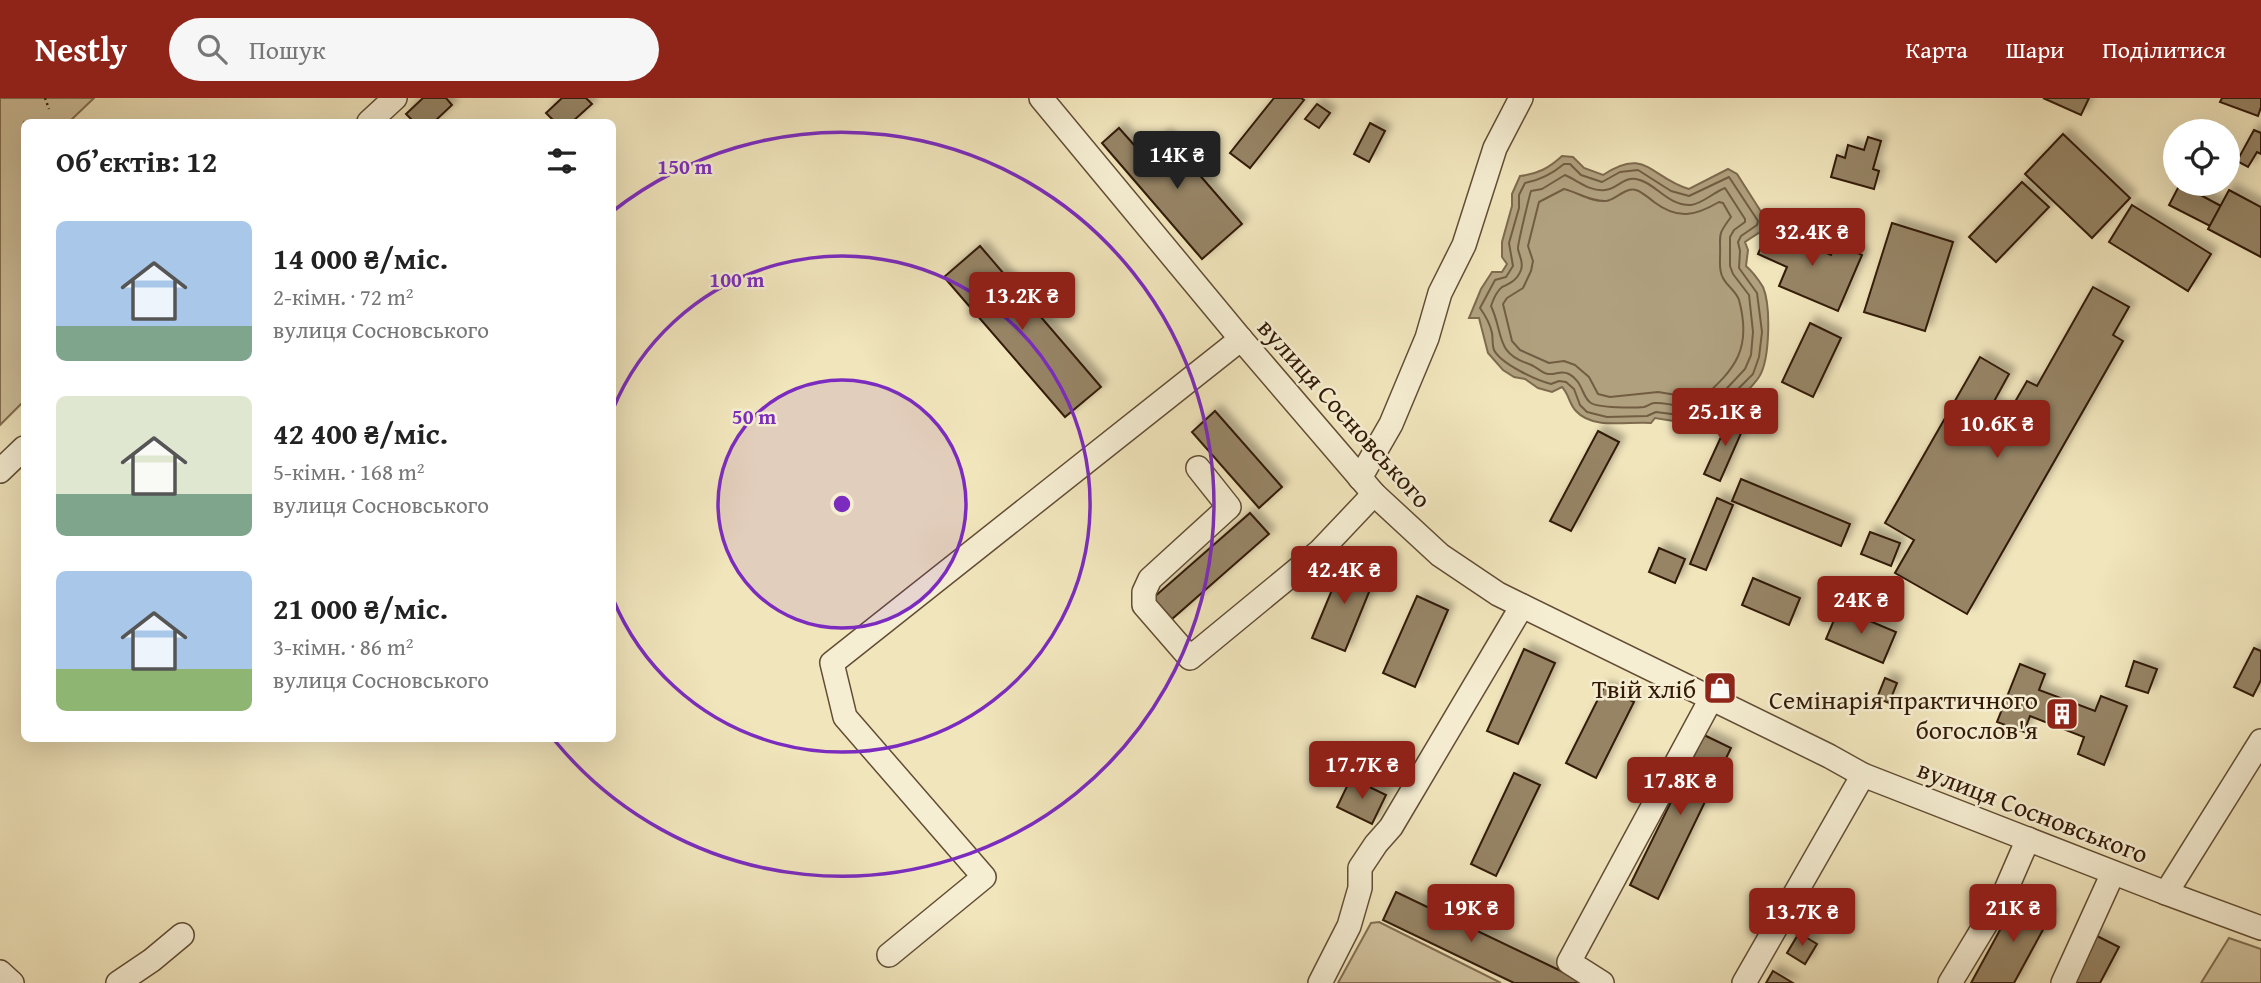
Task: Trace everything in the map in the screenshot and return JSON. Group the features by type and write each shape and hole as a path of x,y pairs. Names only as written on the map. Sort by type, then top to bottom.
{"street":[{"path":"372,119 395,98"},
{"name":"вулиця Сосновського","path":"1041,98 1367,486 1440,555 1498,594 1863,775 2166,893 2261,741"},
{"path":"1198,468 1229,507 1150,579 1144,592 1144,605 1190,658 1320,551 1367,486 1427,338 1440,293 1464,245 1495,148 1521,98"},
{"path":"889,956 984,877 845,717 832,663 1241,338"},
{"path":"0,471 21,450"},
{"path":"1320,983 1349,926 1360,888 1360,868 1391,827 1522,606"},
{"path":"1602,983 1569,962 1711,699"},
{"path":"1744,983 1863,775"},
{"path":"1950,983 2005,892 2028,839"},
{"path":"2063,983 2113,873"},
{"path":"2166,893 2261,928"},
{"path":"118,983 182,935"},
{"path":"0,972 12,983"}],"path":[{"path":"45,98 49,109"}],"shaded area":[{"path":"0,98 94,98 72,119 21,119 21,404 0,425"},
{"path":"1379,922 1501,983 1338,983 1371,923"},
{"path":"2229,938 2261,949 2261,983 2201,983"}],"water":[{"path":"1562,156 1573,157 1584,168 1603,175 1629,163 1639,164 1689,189 1728,169 1737,174 1767,221 1763,230 1745,242 1748,250 1746,266 1763,287 1766,296 1768,333 1763,369 1750,388 1713,423 1697,429 1686,423 1655,418 1651,423 1592,421 1576,411 1562,387 1552,392 1538,388 1525,379 1514,377 1503,370 1488,353 1479,318 1469,318 1481,289 1492,272 1502,272 1507,264 1502,257 1502,242 1512,206 1512,194 1520,176 1543,170"}],"building":[{"path":"423,98 446,98 452,105 437,119 411,119 406,114"},
{"path":"562,98 586,98 592,104 575,119 552,119 546,113"},
{"path":"1274,98 1304,100 1250,168 1230,153"},
{"path":"2043,98 2089,98 2081,115"},
{"path":"2222,98 2261,98 2258,116 2220,102"},
{"path":"1317,104 1330,113 1319,128 1305,119"},
{"path":"1370,123 1385,131 1369,162 1354,154"},
{"path":"1119,128 1143,155 1165,135 1242,224 1202,259 1102,143"},
{"path":"2254,130 2261,133 2261,154 2257,152 2248,167 2240,163 2240,156"},
{"path":"2063,134 2130,198 2092,238 2025,174"},
{"path":"1868,137 1881,141 1873,169 1879,171 1874,189 1831,177 1837,155 1845,158 1848,145 1864,150"},
{"path":"2022,182 2049,207 1996,262 1969,237"},
{"path":"2174,196 2202,196 2221,206 2210,226 2169,205"},
{"path":"2226,196 2240,196 2261,207 2261,257 2208,229"},
{"path":"2132,205 2211,254 2188,291 2109,242"},
{"path":"1892,223 1953,242 1925,331 1864,312"},
{"path":"1769,228 1831,255 1836,243 1862,255 1838,311 1779,286 1787,267 1758,254"},
{"path":"980,246 1101,387 1065,417 944,277"},
{"path":"2093,287 2129,307 2113,335 2123,341 1967,614 1895,573 1914,540 1885,523 1980,357 2009,374 1992,405 2008,414 2027,381 2037,386"},
{"path":"1810,323 1841,338 1813,397 1782,382"},
{"path":"1215,411 1282,487 1259,508 1192,432"},
{"path":"1731,415 1746,422 1720,481 1704,474"},
{"path":"1598,431 1619,442 1571,531 1550,521"},
{"path":"1741,479 1850,524 1841,546 1732,501"},
{"path":"1717,498 1733,505 1706,570 1690,564"},
{"path":"1250,513 1269,534 1172,619 1153,598"},
{"path":"1870,532 1900,543 1891,566 1861,554"},
{"path":"1659,548 1685,559 1675,583 1649,572"},
{"path":"1344,561 1376,575 1345,651 1312,638"},
{"path":"1753,578 1800,598 1789,625 1742,605"},
{"path":"1417,596 1448,610 1415,687 1383,673"},
{"path":"1839,608 1896,632 1883,663 1826,639"},
{"path":"2254,648 2261,651 2261,680 2253,696 2234,687"},
{"path":"1524,649 1555,663 1518,744 1487,731"},
{"path":"2134,661 2157,669 2148,693 2126,686"},
{"name":"Семінарія практичного богослов'я","path":"2020,664 2045,674 2039,690 2095,711 2101,696 2127,706 2104,765 2078,754 2084,737 2030,716 2024,732 1997,722"},
{"path":"1885,678 1897,683 1889,703 1877,698"},
{"path":"1604,687 1634,702 1596,778 1566,763"},
{"path":"1704,735 1731,748 1658,899 1630,885"},
{"path":"1514,773 1540,785 1496,876 1471,864"},
{"path":"1351,778 1386,795 1372,824 1337,807"},
{"path":"1396,892 1586,983 1514,983 1383,920"},
{"path":"2018,897 2051,915 2014,983 1971,983"},
{"path":"1799,933 1817,944 1805,964 1787,953"},
{"path":"2093,934 2119,947 2100,983 2068,983"},
{"path":"1773,971 1793,983 1766,983"}],"place":[{"name":"Твій хліб","path":"1720,688"},
{"name":"Семінарія практичного богослов'я","path":"2062,714"}]}
